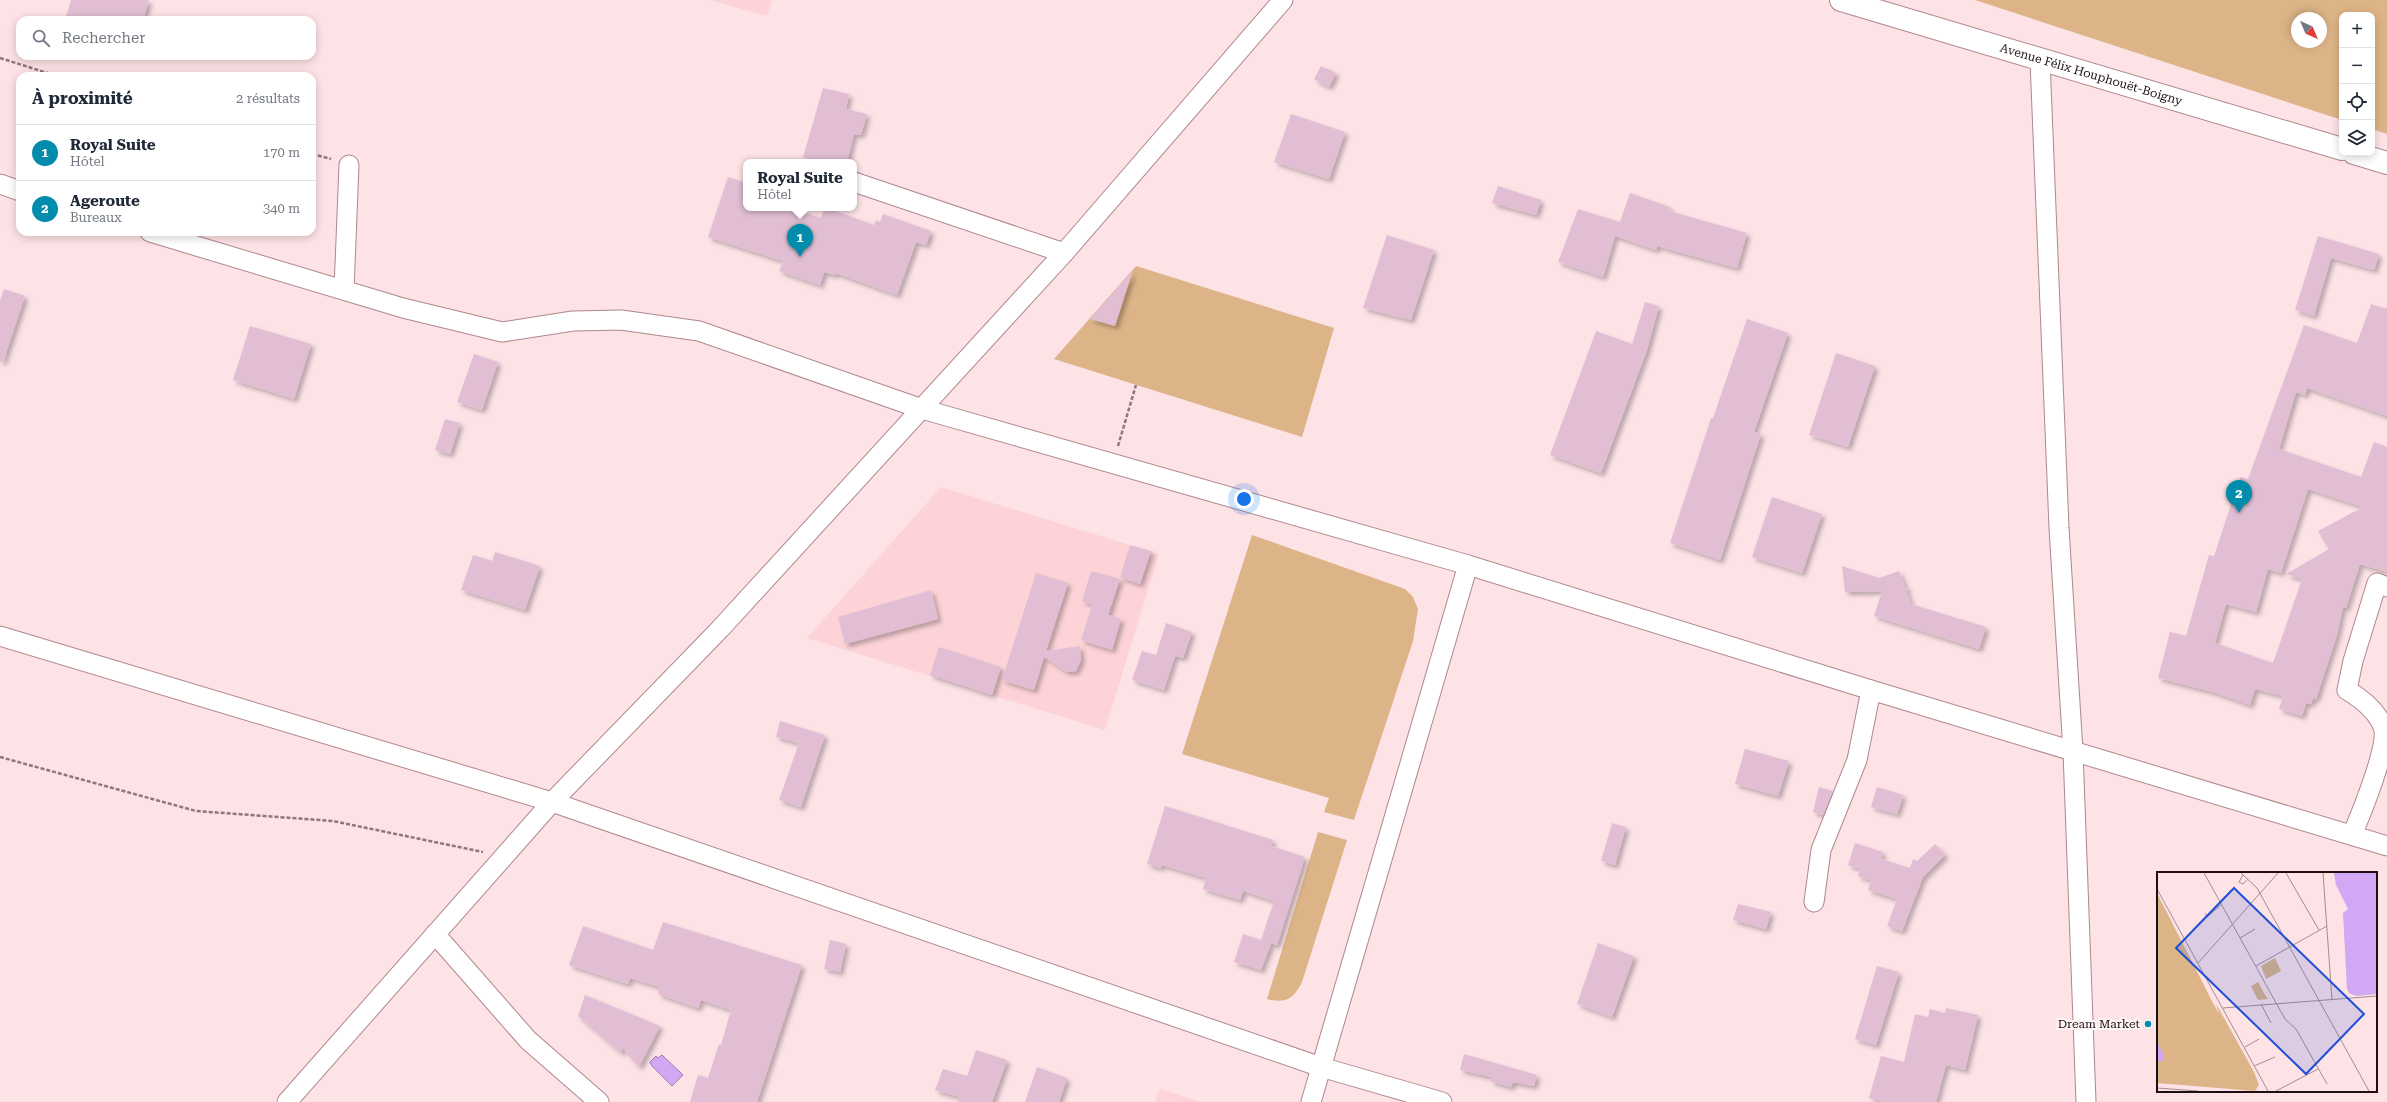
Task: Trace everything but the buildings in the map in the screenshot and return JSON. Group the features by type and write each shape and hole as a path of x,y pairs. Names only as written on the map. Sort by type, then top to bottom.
{"highway":[{"name":"Avenue Félix Houphouët-Boigny","path":"1841,0 2339,148"},
{"path":"2364,156 2387,163"}],"street":[{"path":"287,1102 506,856 552,802 720,629 1064,253 1283,0"},
{"path":"2040,60 2059,528 2074,751 2086,1102"},
{"path":"344,290 349,165"},
{"path":"857,183 1064,253"},
{"path":"0,184 16,190"},
{"path":"163,236 403,308 502,332 573,321 621,320 699,330 922,409 1468,565 1871,690 2387,846"},
{"path":"1311,1102 1468,565"},
{"path":"2352,835 2385,749 2384,730 2373,710 2361,698 2347,690 2353,661 2377,583 2387,587"},
{"path":"0,636 552,802 1321,1067 1442,1102"},
{"path":"1814,902 1821,850 1857,760 1871,690"},
{"path":"435,934 528,1040 600,1102"}],"path":[{"path":"0,58 44,72"},
{"path":"1112,463 1136,385"},
{"path":"0,757 196,811 333,821 506,856"}],"shaded area":[{"path":"710,0 772,0 767,16"},
{"path":"1975,0 2387,0 2387,134 2375,130 2375,12 2339,12 2339,119"},
{"path":"1136,266 1334,328 1302,437 1054,359"},
{"path":"941,487 1159,554 1105,730 807,638"},
{"path":"1252,535 1405,589 1413,597 1418,609 1413,641 1354,820 1324,812 1329,798 1182,754"},
{"path":"1318,832 1347,840 1299,988 1296,993 1288,999 1279,1001 1267,999"},
{"path":"662,1055 683,1075 672,1086 652,1066 650,1062 656,1056 658,1058"},
{"path":"1160,1089 1200,1102 1155,1102"}],"place":[{"name":"Royal Suite","path":"800,257"},
{"name":"Ageroute","path":"2239,513"},
{"name":"Dream Market","path":"2148,1024"}]}
